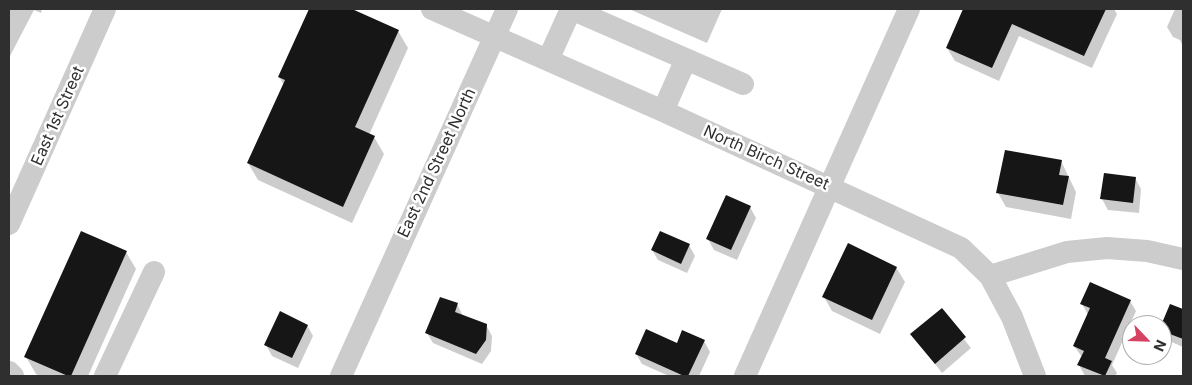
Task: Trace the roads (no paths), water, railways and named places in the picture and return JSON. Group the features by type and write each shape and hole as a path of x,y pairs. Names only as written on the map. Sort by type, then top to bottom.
{"street":[{"name":"East 1st Street","path":"9,224 105,9"},
{"name":"North Birch Street","path":"432,9 663,111 961,248 990,276 1012,317 1035,376"},
{"name":"East 2nd Street North","path":"342,376 366,316 507,9"},
{"path":"548,60 571,9 743,84"},
{"path":"745,376 909,9"},
{"path":"663,111 686,59"},
{"path":"990,276 1067,252 1107,248 1148,251 1183,260"},
{"path":"105,376 154,272"},
{"path":"9,372 13,376"}]}
